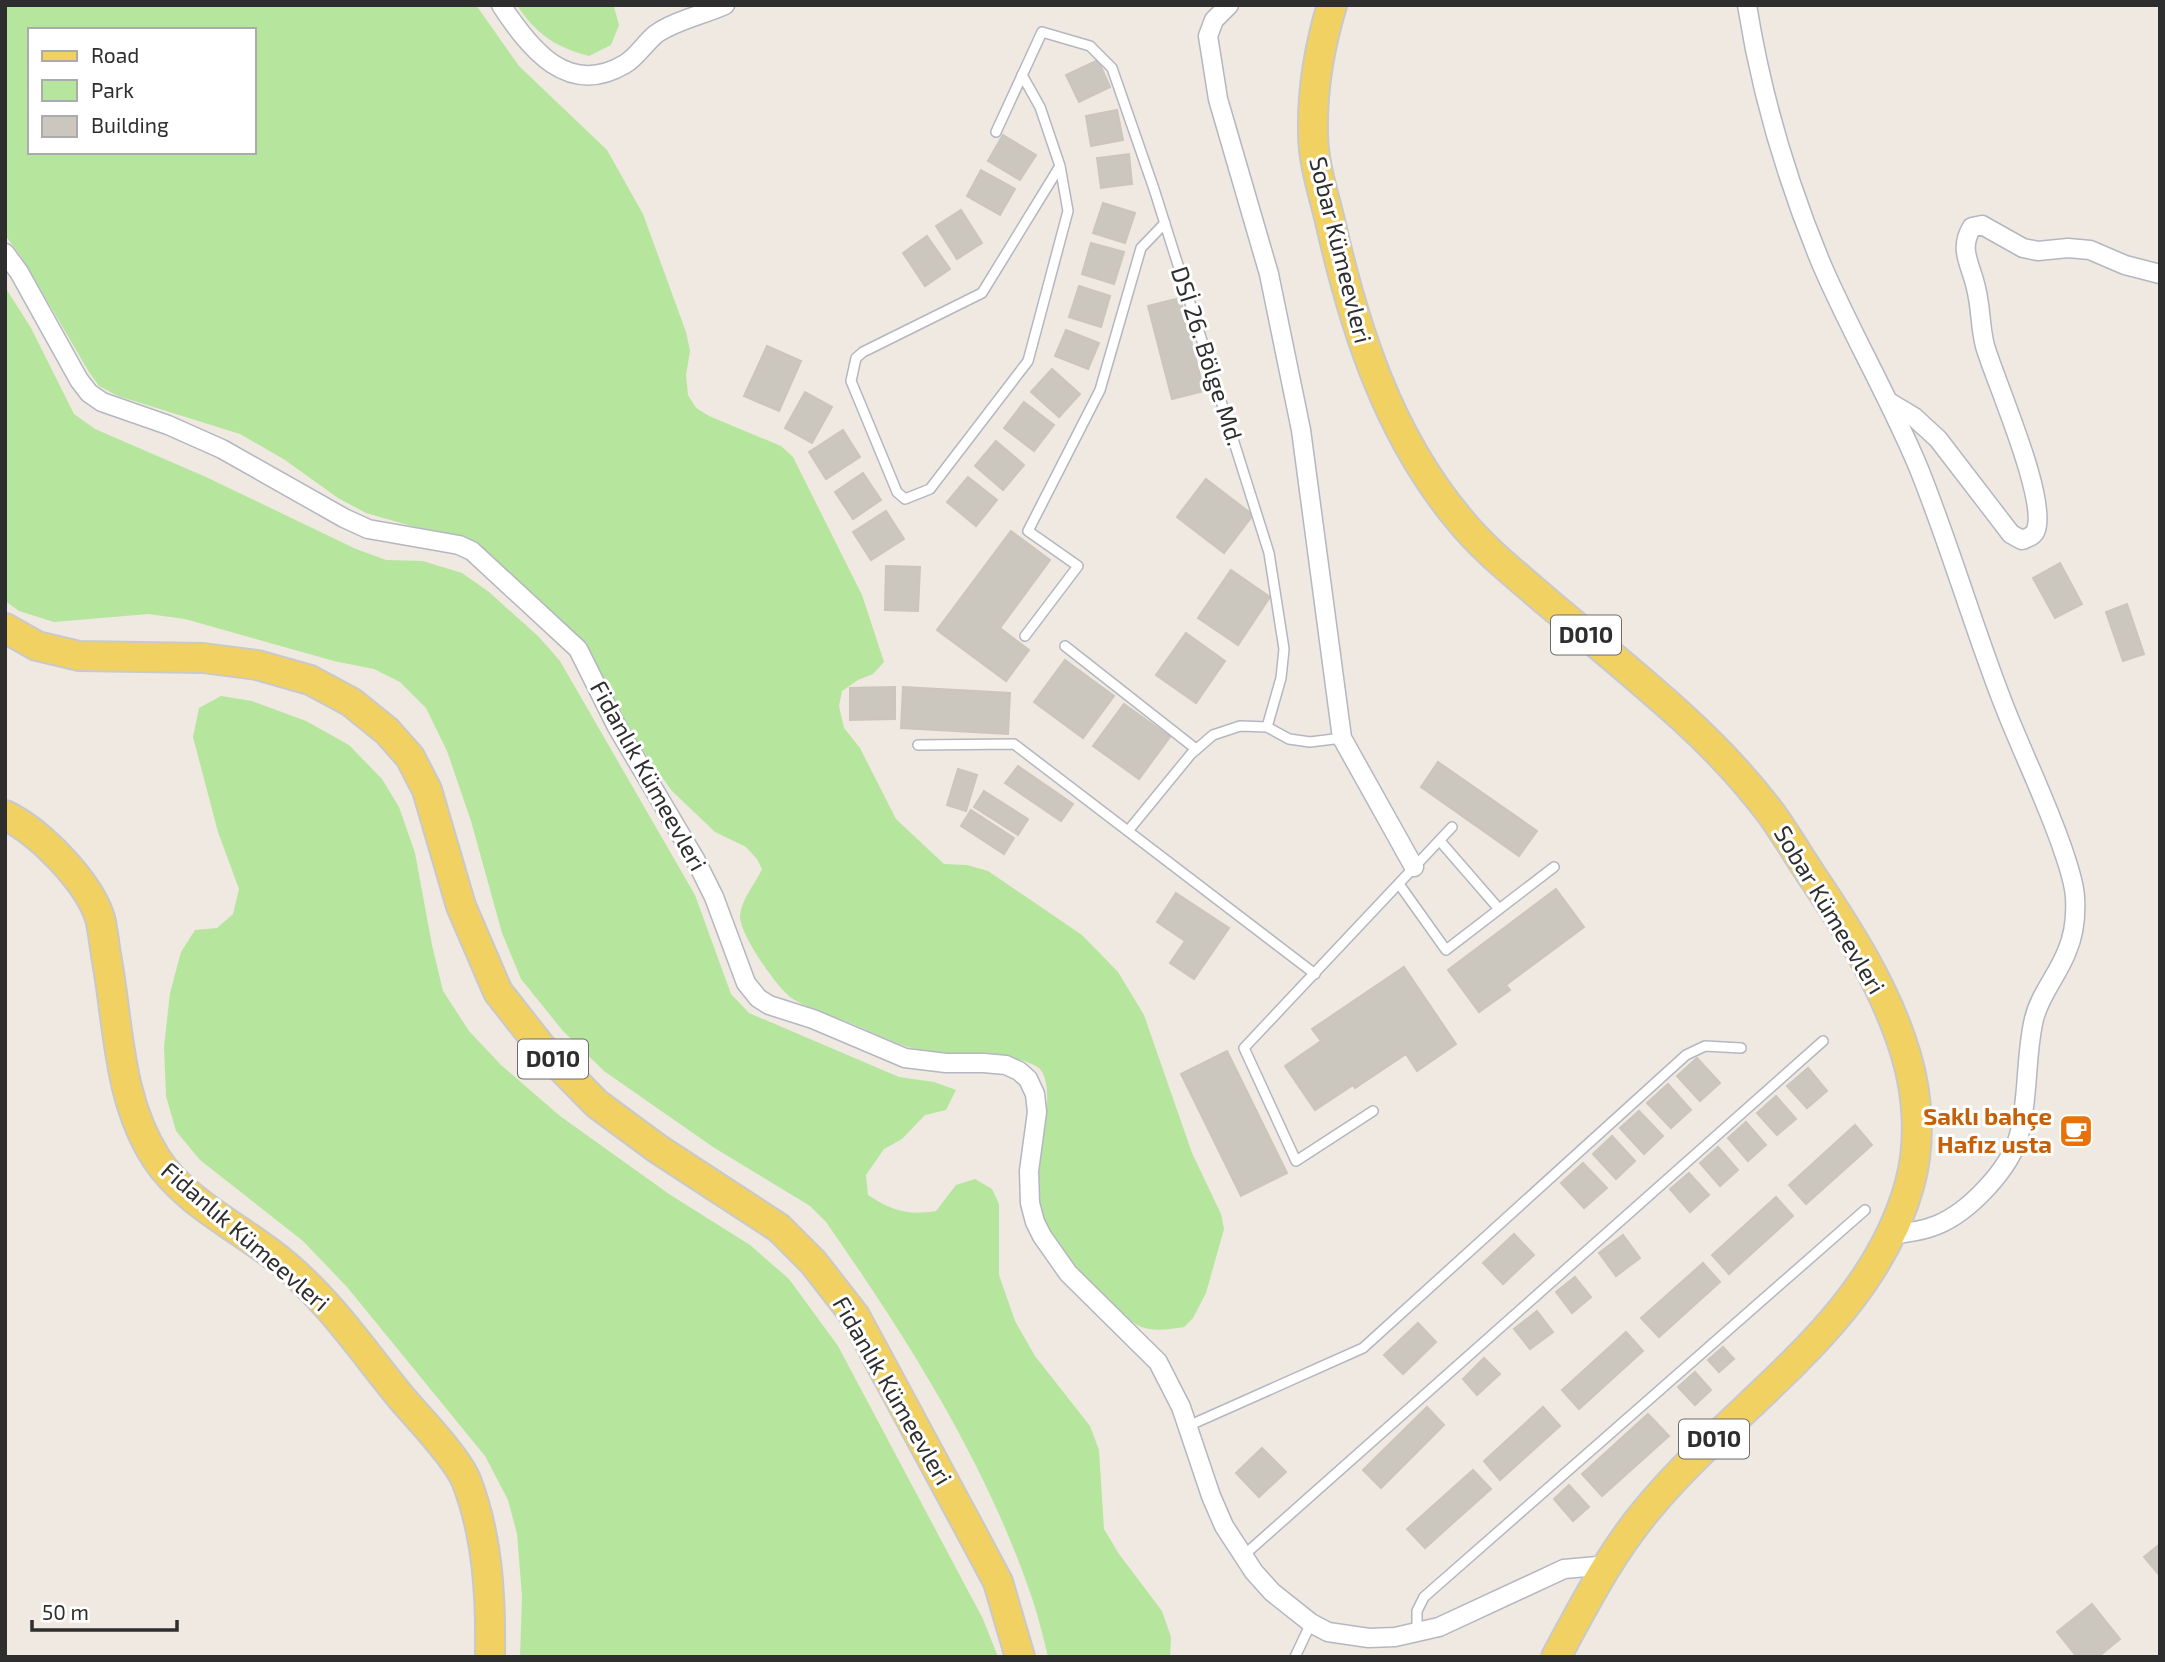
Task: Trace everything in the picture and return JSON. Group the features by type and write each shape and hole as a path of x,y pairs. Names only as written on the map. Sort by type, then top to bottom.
{"main road":[{"name":"Sobar Kümeevleri","path":"1332,5 1320,48 1314,87 1313,140 1343,279 1368,358 1399,428 1429,482 1463,525 1507,569 1684,719 1732,768 1770,812 1840,918 1876,981 1896,1026 1914,1090 1916,1150 1910,1180 1890,1236"},
{"name":"Fidanlık Kümeevleri","path":"5,628 37,646 79,656 203,658 257,665 310,680 351,702 387,731 410,757 426,790 460,906 498,992 542,1048 597,1104 658,1149 779,1228 813,1262 855,1316 998,1582 1020,1657"},
{"name":"Fidanlık Kümeevleri","path":"5,815 51,848 74,873 99,917 110,976 120,1061 135,1118 157,1160 187,1192 238,1233 281,1261 316,1293 465,1477 481,1525 488,1572 490,1657"},
{"name":"D010","path":"1556,1657 1626,1536 1667,1486 1813,1342 1852,1299 1875,1265 1890,1236"}],"street":[{"path":"501,5 517,29 543,58 565,71 584,76 610,71 627,63 656,35 725,5"},
{"path":"1229,5 1214,20 1208,36 1219,99 1269,274 1301,430 1342,738 1414,867"},
{"path":"1746,5 1757,69 1790,179 1821,262 1919,470 2013,729 2055,827 2075,896 2074,926 2067,951 2042,995 2034,1018 2022,1120 2011,1155 1982,1192 1956,1215 1921,1230 1890,1236"},
{"path":"1889,402 1914,417 1938,439 2011,534 2022,540 2030,538 2036,531 2038,520 2034,495 2017,436 1984,342 1977,291 1966,253 1965,239 1972,227 1982,225 2023,248 2038,251 2068,248 2090,250 2125,265 2160,274"},
{"name":"Fidanlık Kümeevleri","path":"5,253 89,393 102,401 168,425 222,449 368,529 459,545 472,551 578,649 617,727 695,859 714,897 746,983 758,998 769,1005 813,1019 905,1058 946,1063 1006,1065 1028,1079 1035,1094 1037,1112 1029,1171 1030,1203 1042,1237 1068,1273 1158,1362 1170,1382 1188,1426 1224,1526 1243,1556 1272,1592 1311,1623 1328,1632 1369,1638 1417,1633 1438,1627 1564,1569 1609,1565"}],"lane":[{"name":"DSİ 26. Bölge Md.","path":"1022,75 1042,32 1090,46 1112,68 1165,223 1269,553 1284,649 1281,678 1266,727"},
{"path":"996,132 1022,75"},
{"path":"1022,75 1040,107 1060,166 1068,211 1028,361 930,489 905,499 897,492 850,381 856,358 863,352 982,293 1060,166"},
{"path":"1025,636 1078,566 1028,531 1100,390 1141,248 1165,223"},
{"path":"1065,646 1196,749"},
{"path":"1128,831 1196,749 1213,735 1240,726 1266,727 1289,739 1310,741 1342,738"},
{"path":"918,745 1014,744 1315,974"},
{"path":"1373,1111 1296,1161 1244,1048 1452,827"},
{"path":"1440,841 1499,909"},
{"path":"1399,884 1446,950 1554,867"},
{"path":"1243,1556 1823,1041"},
{"path":"1188,1426 1363,1348 1686,1055 1704,1046 1741,1048"},
{"path":"1417,1633 1417,1611 1424,1597 1865,1210"},
{"path":"1295,1657 1311,1623"}],"green space":[{"path":"5,5 476,5 519,66 607,150 643,214 686,332 690,351 686,375 688,395 696,408 781,446 793,457 862,595 884,662 873,674 842,691 839,706 844,728 860,748 896,819 944,864 967,865 988,871 1082,935 1118,972 1144,1015 1192,1153 1221,1214 1224,1229 1206,1293 1193,1318 1184,1327 1172,1329 1155,1330 1137,1325 1091,1285 1056,1243 1047,1227 1037,1193 1047,1088 1043,1074 1036,1066 1011,1058 932,1053 913,1049 808,1007 786,994 760,960 741,924 743,904 762,869 757,859 746,847 715,832 672,791 634,738 587,647 530,593 436,533 366,513 338,498 285,460 240,434 118,396 99,386 22,258 5,235"},
{"path":"517,5 612,5 619,25 611,45 589,56 547,38 531,24"},
{"path":"5,287 31,328 74,414 95,429 206,477 356,549 386,560 423,561 462,573 489,592 539,637 560,661 695,895 731,994 749,1013 899,1077 934,1082 956,1090 946,1110 925,1115 902,1139 884,1149 866,1175 868,1195 884,1205 917,1213 936,1211 956,1185 975,1179 992,1189 999,1204 999,1275 1015,1321 1035,1356 1090,1426 1099,1450 1104,1529 1119,1554 1162,1611 1171,1637 1170,1657 1048,1657 1034,1603 1012,1545 967,1449 886,1310 826,1222 810,1206 713,1147 604,1071 563,1031 521,979 502,933 471,821 447,751 426,708 400,682 374,669 334,661 185,619 148,614 54,622 19,611 5,601"},
{"path":"221,696 252,701 306,721 349,745 382,779 399,807 415,853 443,991 469,1031 501,1065 560,1116 669,1194 750,1245 789,1279 838,1346 983,1619 998,1657 520,1657 522,1596 517,1534 508,1500 485,1456 347,1287 303,1241 200,1160 176,1131 166,1096 164,1047 170,993 181,952 195,930 217,928 233,914 239,889 218,832 193,737 199,708"}],"building":[{"path":"1098,60 1110,87 1079,102 1066,75"},
{"path":"1117,110 1123,140 1091,146 1086,116"},
{"path":"1003,135 1036,155 1020,180 988,161"},
{"path":"1129,154 1132,184 1101,188 1097,158"},
{"path":"981,170 1015,189 1000,215 967,196"},
{"path":"1103,203 1135,213 1125,243 1093,233"},
{"path":"961,210 982,243 957,259 936,226"},
{"path":"927,236 950,269 925,286 903,253"},
{"path":"1091,243 1124,252 1114,284 1082,274"},
{"path":"1079,286 1110,296 1101,327 1069,317"},
{"path":"1180,298 1204,391 1172,399 1148,306"},
{"path":"1066,330 1099,343 1088,369 1055,356"},
{"path":"767,346 801,361 779,411 744,396"},
{"path":"1052,369 1080,394 1059,417 1031,392"},
{"path":"805,392 832,407 812,443 785,428"},
{"path":"1024,402 1054,425 1034,451 1004,428"},
{"path":"843,430 860,457 826,479 809,452"},
{"path":"996,441 1024,465 1003,490 975,466"},
{"path":"863,473 881,500 853,519 835,492"},
{"path":"968,477 997,500 976,526 947,502"},
{"path":"1206,479 1253,515 1224,553 1177,517"},
{"path":"886,511 904,539 871,560 853,532"},
{"path":"1011,531 1050,560 1000,628 1029,650 1006,681 937,630"},
{"path":"2060,563 2082,604 2055,618 2033,578"},
{"path":"886,566 920,567 918,611 885,610"},
{"path":"1231,570 1270,597 1238,645 1198,618"},
{"path":"2127,604 2144,654 2123,661 2106,612"},
{"path":"1186,633 1225,661 1196,703 1156,675"},
{"path":"1065,660 1114,696 1083,738 1034,702"},
{"path":"895,687 895,719 850,720 850,688"},
{"path":"903,687 1010,693 1008,734 901,728"},
{"path":"1124,704 1170,737 1139,779 1093,746"},
{"path":"1438,762 1537,831 1519,856 1421,787"},
{"path":"1018,766 1073,804 1061,821 1005,783"},
{"path":"958,769 977,775 966,811 947,805"},
{"path":"984,791 1028,819 1018,835 974,807"},
{"path":"971,810 1014,838 1004,854 961,826"},
{"path":"1556,889 1584,927 1506,985 1510,990 1479,1012 1448,970"},
{"path":"1176,893 1229,928 1194,979 1170,963 1185,941 1157,922"},
{"path":"1404,967 1456,1044 1417,1071 1406,1054 1355,1088 1353,1085 1315,1110 1285,1066 1321,1041 1312,1029"},
{"path":"1227,1051 1287,1173 1241,1196 1181,1074"},
{"path":"1697,1058 1720,1083 1700,1101 1677,1076"},
{"path":"1808,1068 1827,1091 1807,1108 1787,1086"},
{"path":"1668,1084 1691,1110 1671,1128 1647,1103"},
{"path":"1776,1096 1796,1119 1777,1135 1757,1113"},
{"path":"1639,1111 1663,1136 1644,1154 1620,1128"},
{"path":"1746,1122 1766,1145 1748,1161 1728,1138"},
{"path":"1855,1125 1872,1145 1806,1204 1789,1185"},
{"path":"1612,1136 1635,1161 1616,1179 1593,1154"},
{"path":"1718,1147 1738,1170 1720,1186 1700,1163"},
{"path":"1583,1163 1607,1188 1584,1208 1561,1183"},
{"path":"1689,1173 1709,1195 1690,1212 1670,1189"},
{"path":"1776,1197 1793,1216 1729,1274 1712,1255"},
{"path":"1514,1234 1534,1255 1503,1284 1483,1263"},
{"path":"1623,1235 1640,1258 1616,1276 1599,1253"},
{"path":"1703,1263 1720,1282 1659,1337 1641,1318"},
{"path":"1575,1277 1591,1297 1572,1313 1556,1292"},
{"path":"1537,1311 1553,1332 1530,1349 1514,1329"},
{"path":"1418,1323 1436,1342 1403,1374 1384,1355"},
{"path":"1626,1332 1643,1351 1579,1409 1562,1390"},
{"path":"1723,1347 1734,1359 1719,1372 1708,1360"},
{"path":"1484,1358 1500,1374 1477,1395 1463,1379"},
{"path":"1695,1372 1711,1390 1695,1405 1678,1387"},
{"path":"1427,1407 1444,1425 1381,1488 1363,1470"},
{"path":"1543,1407 1560,1426 1500,1480 1484,1461"},
{"path":"1648,1414 1669,1436 1602,1496 1582,1474"},
{"path":"1262,1448 1286,1472 1259,1497 1236,1473"},
{"path":"1473,1470 1491,1489 1425,1548 1407,1529"},
{"path":"1569,1485 1589,1507 1573,1521 1554,1499"},
{"path":"2160,1544 2160,1576 2144,1557"},
{"path":"2092,1604 2120,1639 2098,1657 2077,1657 2057,1632"}],"place":[{"name":"Saklı bahçe Hafız usta","path":"2076,1131"}]}
